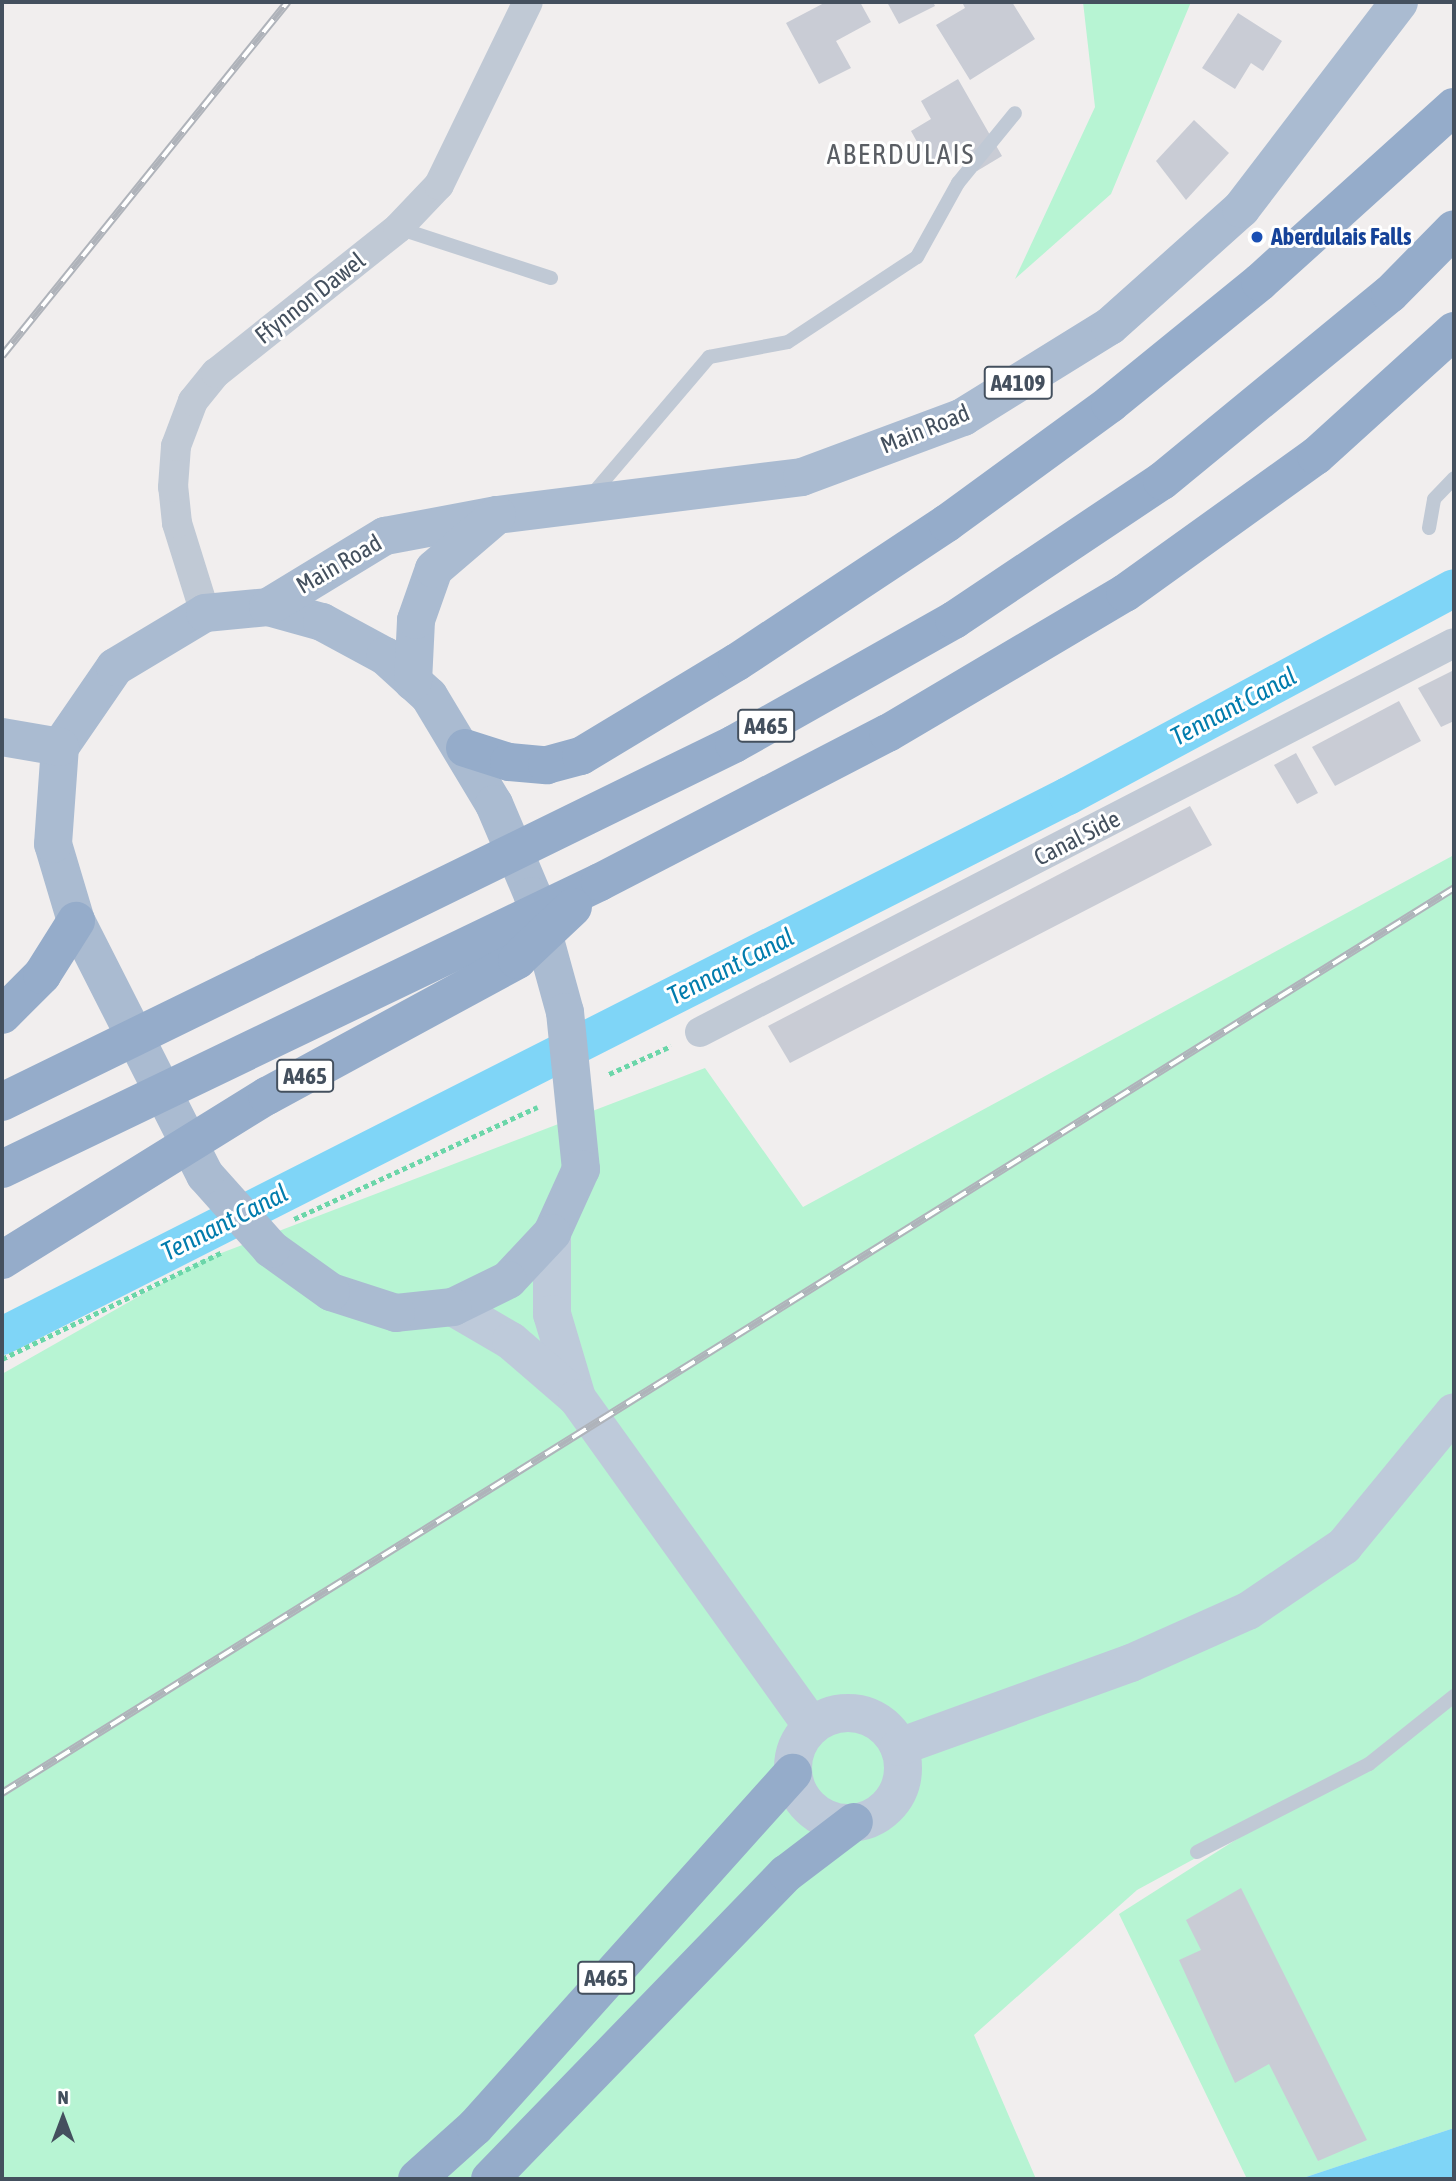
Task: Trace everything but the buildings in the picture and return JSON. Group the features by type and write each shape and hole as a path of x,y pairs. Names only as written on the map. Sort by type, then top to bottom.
{"highway":[{"path":"465,748 509,762 547,765 581,755 737,662 947,523 1110,404 1259,282 1454,107"},
{"name":"A465","path":"2,1102 734,744 954,620 1162,481 1390,294 1454,229"},
{"name":"A465","path":"2,1169 600,882 888,733 1125,593 1315,456 1454,331"},
{"name":"A465","path":"2,1260 267,1097 517,960 600,882"},
{"path":"2,1015 42,975 76,921"},
{"name":"A465","path":"416,2179 475,2127 793,1773"},
{"name":"A465","path":"490,2179 787,1873 854,1822"}],"main road":[{"name":"Main Road","path":"268,607 385,536 497,515 802,477 985,403 1110,326 1241,209 1399,2"},
{"path":"413,682 416,620 434,569 497,515"},
{"path":"268,607 322,622 385,656 413,682 465,748 494,804 533,896 565,1012 565,1109 581,1169 552,1233 508,1280 453,1307 396,1313 331,1292 271,1249 205,1175 76,921 53,844 60,747 115,667 205,613 268,607"},
{"path":"2,737 60,747"},
{"path":"552,1233 552,1314 577,1398"},
{"path":"453,1307 511,1341 577,1398 812,1726"},
{"path":"899,1747 1131,1663 1248,1611 1344,1546 1454,1412"},
{"path":"861,1714 877,1721 899,1747 903,1763 895,1796 884,1809 854,1822 820,1815 798,1790 793,1773 801,1740 812,1726 827,1717 861,1714"}],"street":[{"name":"Ffynnon Dawel","path":"205,613 177,523 173,486 176,446 193,401 216,373 398,228 439,185 528,2"},
{"name":"Canal Side","path":"700,1032 1454,643"}],"lane":[{"path":"582,506 709,357 788,342 917,257 958,183 1016,113"},
{"path":"398,228 551,278"},
{"path":"1429,528 1434,499 1454,478"},
{"path":"1197,1852 1369,1764 1454,1696"}],"path":[{"path":"601,1078 700,1032"},
{"path":"290,1220 565,1109"},
{"path":"2,1359 228,1249"}],"green space":[{"path":"1083,2 1191,2 1111,194 1015,279 1095,107"},
{"path":"1454,855 1454,2128 1300,2179 1247,2179 1119,1914 1273,1816 1137,1890 974,2035 1036,2179 2,2179 2,1374 203,1260 705,1068 803,1207"}],"water":[{"path":"1454,2128 1454,2179 1300,2179 1339,2166"}],"waterway":[{"name":"Tennant Canal","path":"2,1336 1068,796 1454,588"}],"railway":[{"path":"2,356 288,2"},
{"path":"2,1793 1454,888"}],"place":[{"name":"Aberdulais Falls","path":"1257,237"}],"district":[{"name":"ABERDULAIS","path":"901,154"}]}
